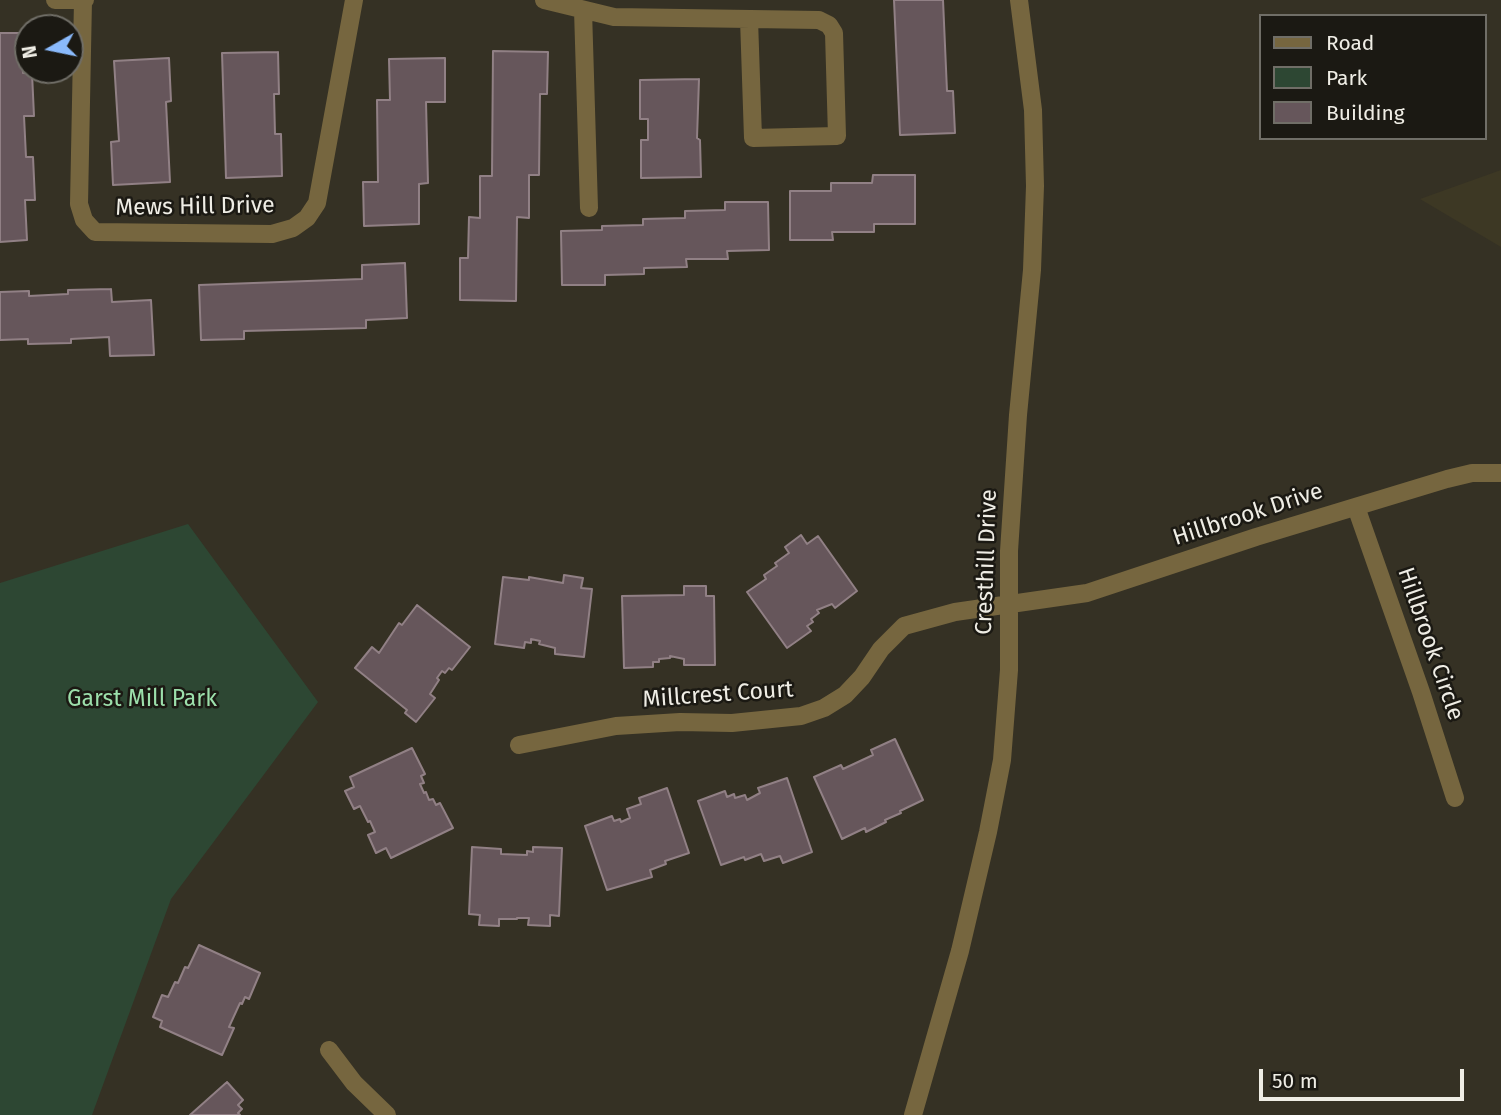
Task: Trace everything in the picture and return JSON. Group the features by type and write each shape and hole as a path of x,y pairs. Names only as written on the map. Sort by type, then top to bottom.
{"street":[{"path":"55,0 84,0"},
{"name":"Mews Hill Drive","path":"84,0 79,204 84,220 95,232 272,234 293,228 307,218 317,202 354,0"},
{"path":"544,0 614,18 636,19 749,19 819,20 829,25 834,33 837,136 753,138 749,19"},
{"name":"Cresthill Drive","path":"913,1115 960,951 1002,760 1007,696 1009,551 1018,415 1032,270 1035,186 1033,110 1019,0"},
{"path":"583,10 589,208"},
{"name":"Hillbrook Drive","path":"1009,606 1087,593 1447,479 1472,473 1501,472"},
{"name":"Hillbrook Circle","path":"1356,507 1455,798"},
{"name":"Millcrest Court","path":"519,746 616,726 680,722 732,723 801,716 824,708 845,695 881,649 904,626 955,612 1009,606"},
{"path":"329,1049 354,1083 387,1115"}],"shaded area":[{"path":"1501,170 1501,247 1420,199"}],"green space":[{"name":"Garst Mill Park","path":"188,524 318,702 171,899 92,1115 0,1115 0,583"}],"building":[{"path":"894,0 943,0 947,91 953,91 955,133 900,135"},
{"path":"0,33 14,33 14,84 33,84 34,116 24,116 26,157 33,157 35,200 25,200 27,240 0,242"},
{"path":"493,51 548,52 547,94 540,94 539,175 529,175 529,218 517,217 516,301 460,300 460,258 468,258 469,217 480,218 480,176 492,176"},
{"path":"278,52 279,94 274,94 275,134 281,134 282,176 226,178 222,53"},
{"path":"169,58 171,101 166,102 170,182 113,185 111,142 119,141 114,61"},
{"path":"445,58 445,102 426,102 428,183 419,184 419,224 364,226 363,182 378,182 377,100 390,100 389,59"},
{"path":"699,79 697,138 700,140 701,177 641,178 641,140 648,140 648,119 640,119 640,80"},
{"path":"873,175 915,175 915,224 874,224 874,232 832,232 833,240 790,240 790,191 831,191 831,183 872,183"},
{"path":"725,202 768,202 769,250 727,251 728,259 686,259 687,267 644,268 644,274 605,275 605,285 562,285 561,231 643,225 643,219 685,218 685,211 725,210"},
{"path":"405,263 407,318 366,320 366,328 244,331 244,339 201,340 199,285 362,279 362,265"},
{"path":"111,289 112,302 151,300 154,355 110,356 109,337 71,339 71,343 28,344 28,339 0,340 0,292 29,291 29,296 68,294 68,290"},
{"path":"801,535 807,544 818,536 857,591 835,608 832,604 817,610 819,613 807,626 811,631 787,648 747,592 766,579 764,575 789,553 785,547"},
{"path":"564,575 583,578 581,588 592,589 584,657 555,654 555,648 531,639 531,643 525,642 524,648 495,644 503,577 529,580 529,577 563,583"},
{"path":"684,586 706,586 706,596 714,596 715,665 684,665 684,659 670,656 653,662 653,667 624,668 622,596 684,595"},
{"path":"417,605 470,647 452,670 449,668 445,673 442,671 430,694 435,698 416,722 405,713 407,710 355,668 372,647 379,653 399,623 402,625"},
{"path":"895,739 923,800 866,832 865,828 842,839 814,777 841,765 843,769 873,755 871,750"},
{"path":"412,748 425,774 421,776 424,783 420,784 424,793 426,792 429,800 433,799 436,805 440,803 453,828 391,858 386,848 376,853 368,835 375,832 370,821 368,822 360,806 354,809 345,791 354,787 350,777"},
{"path":"787,778 812,852 783,863 780,856 764,861 761,854 721,865 698,801 725,791 727,797 734,794 735,798 745,795 747,800 760,793 758,788"},
{"path":"667,788 689,853 665,861 666,864 650,870 652,877 607,890 585,826 612,816 614,821 620,819 621,822 630,818 627,809 641,804 639,798"},
{"path":"472,847 501,849 501,854 527,855 527,851 533,852 533,847 562,848 559,916 550,915 550,926 528,925 529,918 499,919 499,926 479,925 480,915 469,914"},
{"path":"199,945 260,973 249,999 245,997 242,1004 240,1003 229,1027 234,1028 222,1055 160,1027 162,1021 153,1017 162,995 168,997 185,967 188,968"},
{"path":"227,1082 243,1100 238,1105 242,1109 238,1113 240,1115 190,1115"}]}
